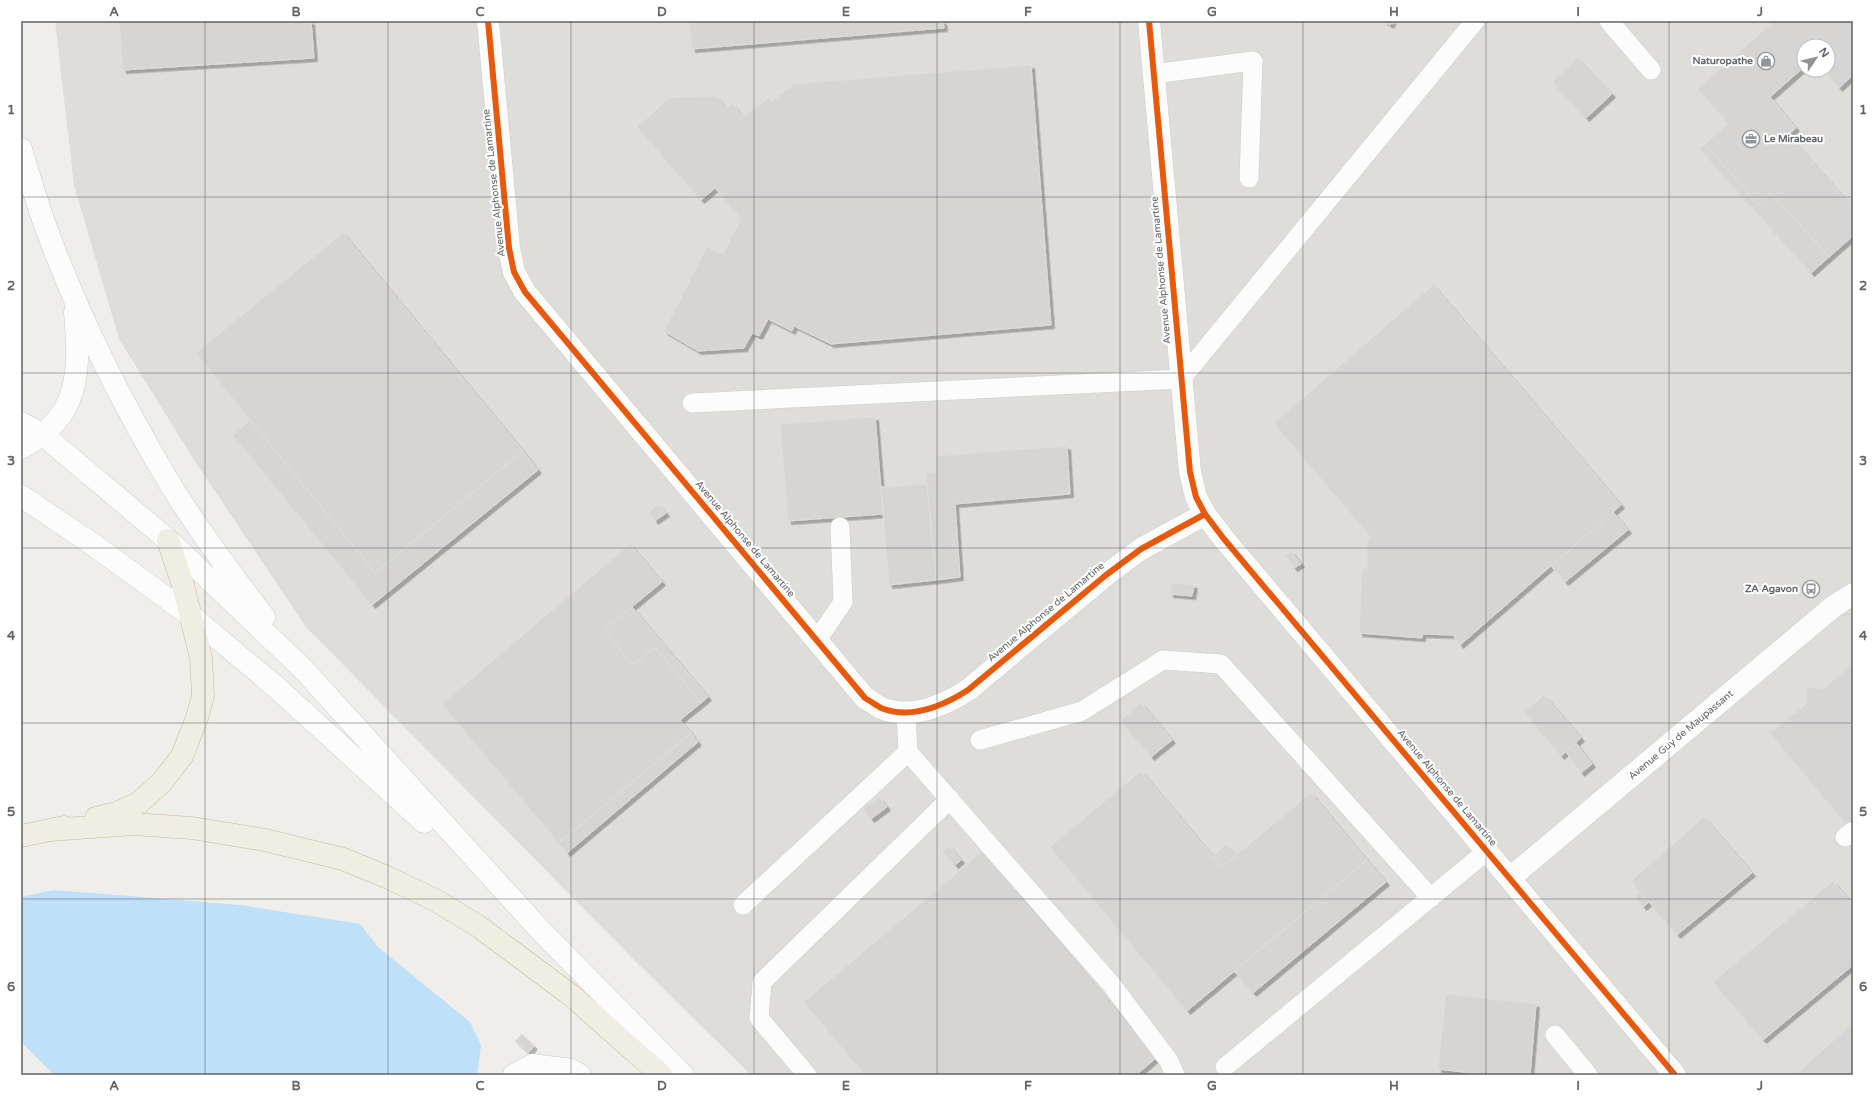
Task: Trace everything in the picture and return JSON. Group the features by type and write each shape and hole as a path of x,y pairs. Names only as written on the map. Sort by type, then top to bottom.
{"highway":[{"path":"21,836 117,813 140,802 162,782 182,756 197,718 203,696 201,658 183,585 168,540"},
{"path":"50,830 133,824 192,828 266,840 343,859 389,878 435,900 478,926 572,996 661,1075"}],"street":[{"name":"Avenue Alphonse de Lamartine","path":"488,21 509,248 514,272 525,292 865,698 882,708 906,712 928,709 950,702 968,690 1106,575 1141,550 1205,514"},
{"name":"Avenue Alphonse de Lamartine","path":"1149,21 1190,472 1196,497 1205,514 1224,539 1675,1075"},
{"path":"21,149 50,240 74,298 110,376 167,480 216,554 303,669"},
{"path":"21,448 55,423 68,404 75,382 78,357 74,298"},
{"path":"21,423 42,434 168,540 303,669 542,932 683,1075"},
{"path":"21,496 88,541 190,615 276,687 362,764 542,932"},
{"name":"Avenue Guy de Maupassant","path":"1510,878 1834,606 1853,594"},
{"path":"514,1075 532,1065 571,1070 580,1075"}],"lane":[{"path":"692,403 1182,379 1475,21"},
{"path":"1609,21 1651,70"},
{"path":"1153,74 1253,61 1249,178"},
{"path":"817,640 843,602 840,527"},
{"path":"980,740 1082,711 1163,660 1221,664 1431,898"},
{"path":"906,712 908,752 1111,984 1169,1061 1176,1075"},
{"path":"743,905 908,752"},
{"path":"807,1075 759,1018 762,982 950,799"},
{"path":"1225,1066 1487,851"},
{"path":"1555,1035 1588,1075"}],"shaded area":[{"path":"55,21 1853,21 1853,1075 751,1075 635,961 306,627 196,463 119,339 74,185"}],"water":[{"path":"54,890 240,905 360,924 378,947 470,1022 481,1045 477,1075 54,1075 21,1042 21,897"}],"building":[{"path":"119,21 311,21 314,58 123,70"},
{"path":"689,21 943,21 944,28 692,49"},
{"path":"1384,21 1393,21 1390,25"},
{"name":"Le Mirabeau","path":"1774,21 1853,21 1853,75 1839,88 1831,78 1836,78 1836,38 1796,38 1796,74 1770,97 1796,128 1788,135 1849,203 1853,200 1853,236 1829,257 1771,193 1758,204 1705,144 1729,123 1698,89"},
{"path":"1577,58 1612,94 1586,118 1552,82"},
{"path":"1031,65 1051,325 831,344 794,326 792,331 768,319 759,336 752,333 744,348 698,351 664,331 707,247 723,254 741,218 715,188 701,200 637,127 669,98 716,96 726,108 732,104 743,117 768,98 771,102 794,84"},
{"path":"1705,144 1758,204 1771,193 1829,257 1811,273 1699,148"},
{"path":"343,233 523,451 375,573 196,353"},
{"path":"1433,285 1621,505 1460,645 1453,635 1422,634 1422,638 1359,633 1362,569 1367,568 1367,541 1371,537 1274,423"},
{"path":"875,417 883,514 788,521 780,424"},
{"path":"250,420 375,573 523,451 538,470 372,605 233,435"},
{"path":"1067,446 1070,494 955,504 960,577 936,580 926,474 936,472 935,456"},
{"path":"927,484 936,580 889,585 881,487"},
{"path":"658,504 666,513 655,521 649,512"},
{"path":"1613,512 1628,530 1565,582 1551,566"},
{"path":"630,544 662,582 604,630 633,665 655,647 701,703 680,720 691,733 559,843 442,704"},
{"path":"1291,551 1301,564 1294,568 1285,556"},
{"path":"1171,583 1194,585 1192,596 1170,594"},
{"path":"632,607 708,697 701,703 655,647 633,665 604,630"},
{"path":"1853,664 1853,818 1846,824 1770,733 1806,704 1807,687 1823,689"},
{"path":"1544,695 1581,738 1561,756 1524,712"},
{"path":"1141,703 1172,740 1151,757 1120,721"},
{"path":"691,733 698,742 567,853 559,843"},
{"path":"1576,743 1592,764 1581,773 1566,752"},
{"path":"1141,771 1222,867 1311,793 1367,860 1187,1011 1050,847"},
{"path":"879,797 887,807 871,819 863,809"},
{"path":"1704,817 1752,873 1677,935 1631,881"},
{"path":"1226,845 1236,856 1222,867 1213,856"},
{"path":"949,846 961,860 955,865 942,851"},
{"path":"982,852 1156,1058 1136,1075 865,1075 804,1002"},
{"path":"1367,860 1386,882 1253,993 1234,971"},
{"path":"1833,881 1853,905 1853,965 1763,1040 1713,982"},
{"path":"1640,892 1649,902 1643,907 1635,896"},
{"path":"1446,994 1536,1004 1530,1075 1480,1075 1438,1069"},
{"path":"1853,1023 1853,1075 1795,1075"},
{"path":"522,1034 534,1046 528,1053 515,1041"}],"cycle path":[{"path":"488,21 509,248 514,272 525,292 865,698 881,708 892,711 915,712 937,706 958,696 968,690 1106,575 1141,549 1205,514"},
{"path":"1149,21 1190,472 1196,497 1205,514 1224,539 1675,1075"}],"place":[{"name":"Naturopathe","path":"1766,61"},
{"name":"Le Mirabeau","path":"1751,139"},
{"name":"ZA Agavon","path":"1811,589"}]}
